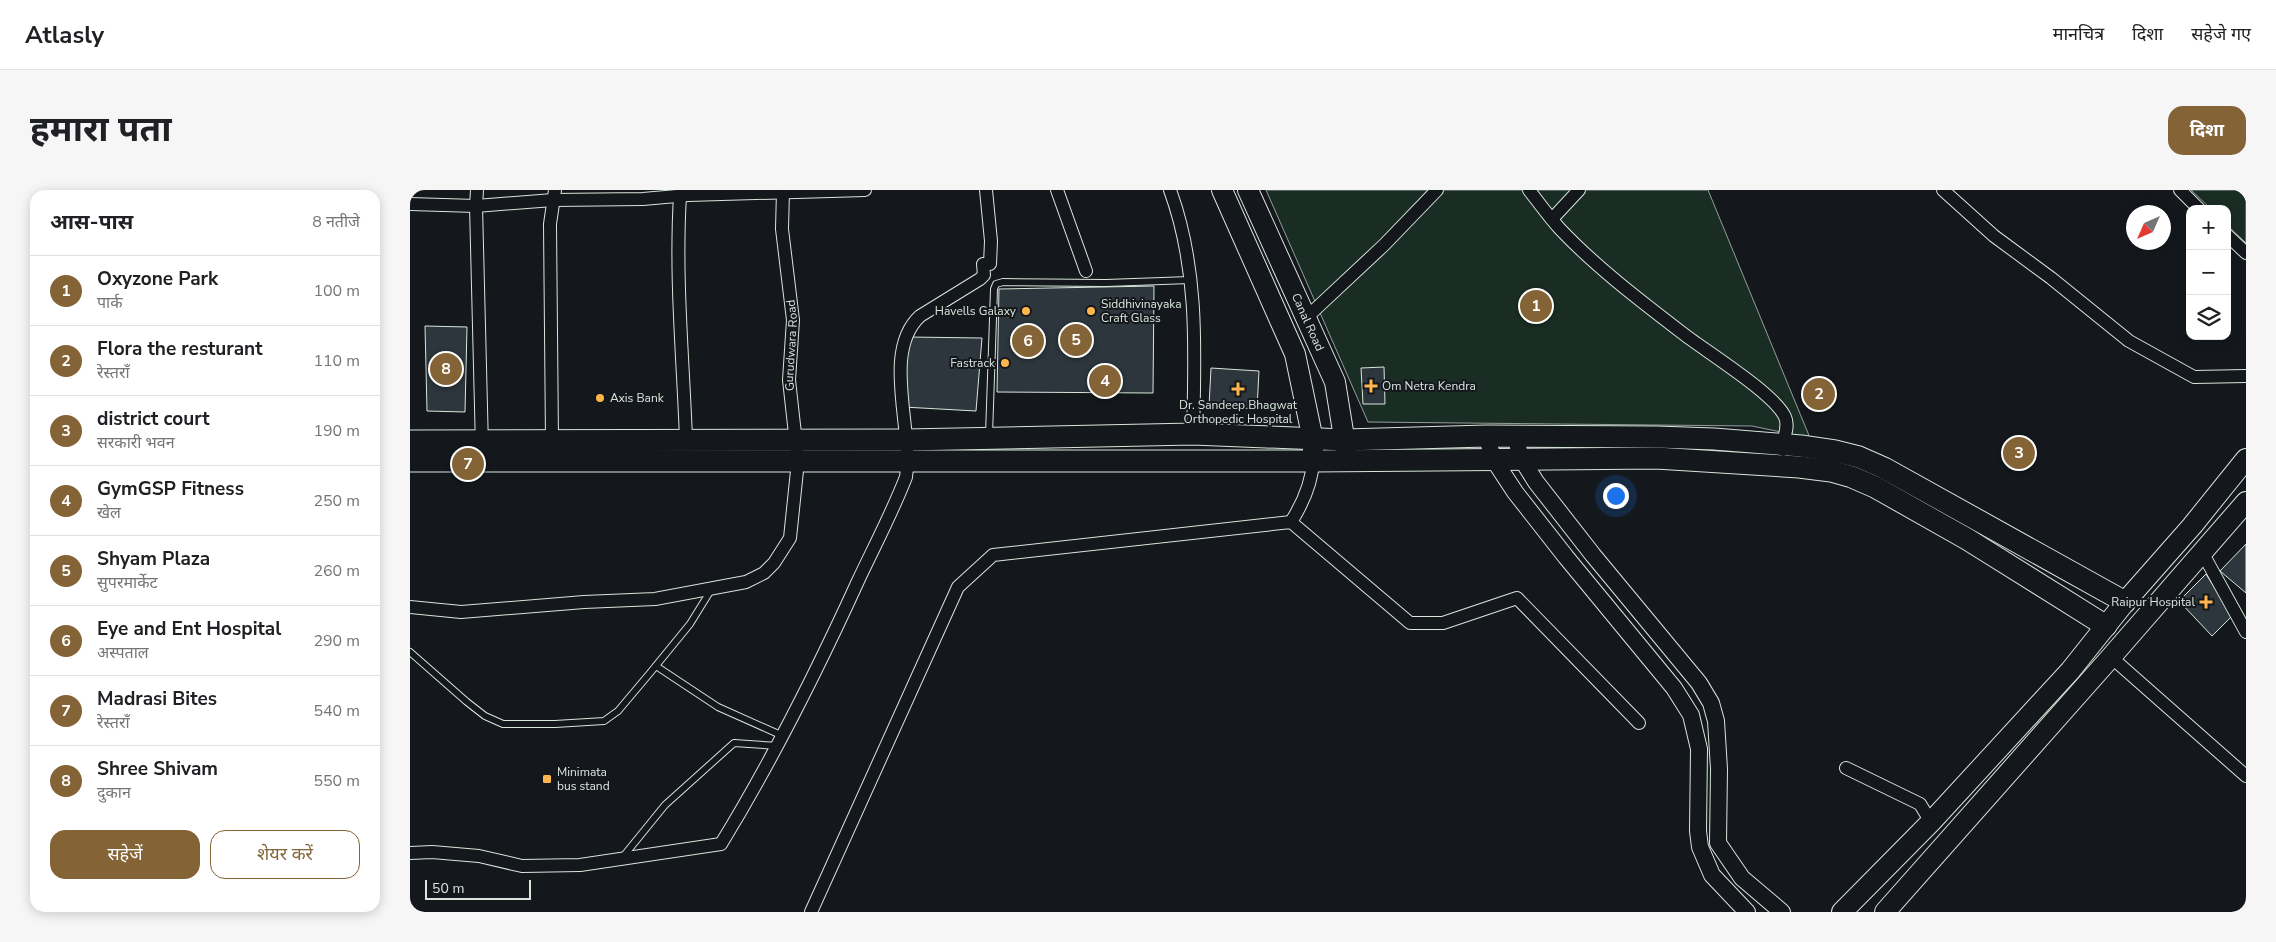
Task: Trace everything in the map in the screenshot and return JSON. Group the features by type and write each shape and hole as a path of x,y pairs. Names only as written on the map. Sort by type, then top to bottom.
{"highway":[{"path":"410,441 482,450 798,461 907,450 989,439 1193,434 1313,440 1346,450 1494,460 1521,458 1656,458 1784,465 1832,471 1875,487 1967,539 2106,626"},
{"path":"410,461 552,440 796,440 907,450 1313,461 1346,450 1486,436 1666,437 1782,444 1835,451 1859,457 1884,468 2125,602"}],"main road":[{"name":"Canal Road","path":"1222,190 1295,354 1313,440 1313,461"},
{"name":"Canal Road","path":"1248,190 1281,267 1307,318 1334,382 1346,450"},
{"path":"1842,912 1931,822 2070,671 2125,602 2192,526 2246,459"},
{"path":"1884,912 2111,658 2246,502"}],"street":[{"path":"477,190 482,450"},
{"path":"410,204 476,206 554,195 633,199 686,194 865,190"},
{"path":"410,853 479,856 522,866 580,865 721,844 758,784 831,641 900,493 906,477 907,450 902,414 901,365 904,337 912,323 920,316 984,275 983,264 990,264 991,232 986,190"},
{"path":"1057,190 1086,271"},
{"path":"1170,190 1180,220 1194,305 1193,434"},
{"path":"1307,318 1384,245 1437,190"},
{"path":"1529,190 1559,228 1626,288 1684,335 1763,392 1784,415 1787,426 1782,444 1784,465"},
{"path":"1552,219 1579,190"},
{"path":"1943,190 1994,236 2051,278 2129,341 2194,376 2246,376"},
{"path":"2180,190 2196,205"},
{"name":"Gurudwara Road","path":"410,607 461,612 584,602 655,599 746,582 764,573 790,538 798,461 789,380 793,320 782,229 783,192"},
{"path":"686,194 678,302 684,375 686,439"},
{"path":"552,440 550,224 554,195"},
{"path":"2231,239 2246,253"},
{"path":"1486,436 1494,460 1537,522 1674,688 1691,715 1699,749 1698,832 1700,847 1712,875 1747,912"},
{"path":"1514,436 1521,458 1557,510 1699,683 1711,703 1716,721 1718,745 1718,843 1742,878 1782,912"},
{"path":"1291,522 1302,506 1312,476 1313,461"},
{"path":"811,912 958,587 993,555 1291,522 1410,622 1443,623 1517,598 1639,723"},
{"path":"2202,552 2246,632"},
{"path":"2111,658 2246,776"},
{"path":"1846,768 1920,804 1931,822"}],"lane":[{"path":"989,439 994,289 996,284 1003,282 1106,283 1190,280"},
{"path":"410,652 485,716 503,724 556,724 604,721 618,711 656,666 690,624 711,590"},
{"path":"656,666 718,707 780,741"},
{"path":"621,859 665,805 734,743 780,741"}],"green space":[{"path":"1266,190 1708,190 1810,438 1752,426 1368,422"},
{"path":"2191,190 2246,190 2246,243 2231,229 2231,205 2207,205"}],"building":[{"path":"1154,286 1153,393 997,392 999,289"},
{"path":"425,326 467,327 465,412 427,411"},
{"path":"909,337 982,338 976,411 903,407"},
{"path":"1384,367 1385,404 1363,404 1361,368"},
{"path":"1211,368 1259,371 1257,409 1209,406"},
{"path":"2246,544 2246,593 2220,571"},
{"path":"2206,574 2232,616 2212,636 2179,601"}],"place":[{"name":"Oxyzone Park","path":"1536,306"},
{"name":"Havells Galaxy","path":"1026,311"},
{"name":"Siddhivinayaka Craft Glass","path":"1091,311"},
{"name":"Shyam Plaza","path":"1076,340"},
{"name":"Eye and Ent Hospital","path":"1028,341"},
{"name":"Fastrack","path":"1005,363"},
{"name":"Shree Shivam","path":"446,369"},
{"name":"GymGSP Fitness","path":"1105,381"},
{"name":"Om Netra Kendra","path":"1371,386"},
{"name":"Dr. Sandeep Bhagwat Orthopedic Hospital","path":"1238,389"},
{"name":"Flora the resturant","path":"1819,394"},
{"name":"Axis Bank","path":"600,398"},
{"name":"district court","path":"2019,453"},
{"name":"Madrasi Bites","path":"468,464"},
{"name":"Raipur Hospital","path":"2206,602"},
{"name":"Minimata bus stand","path":"547,779"}]}
